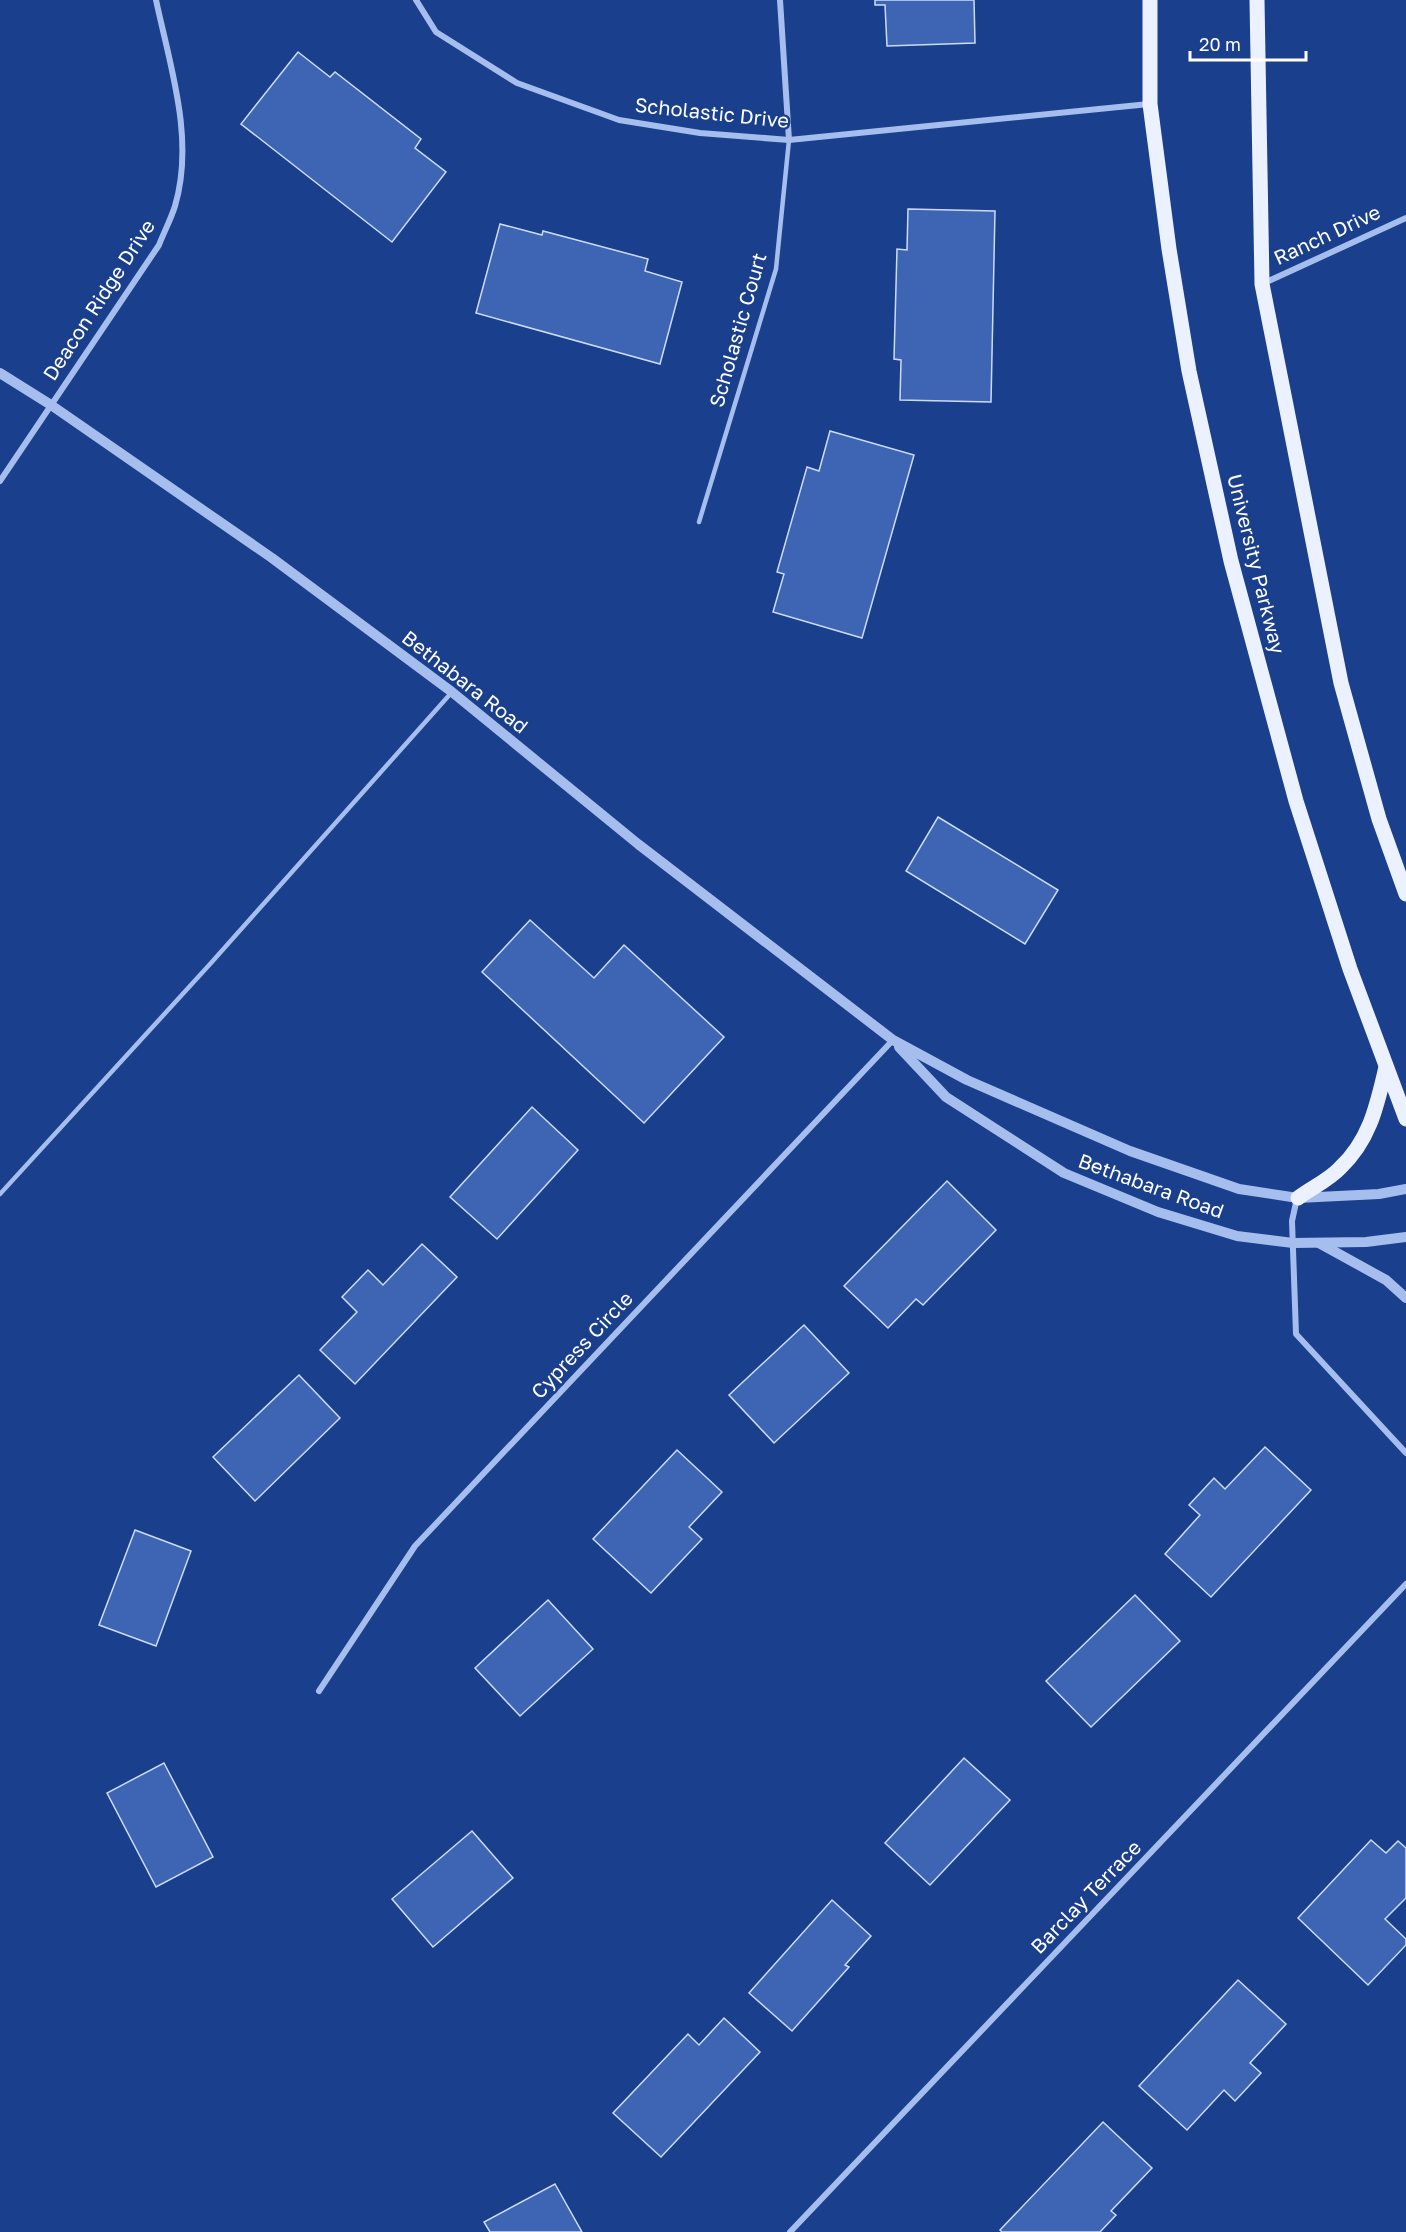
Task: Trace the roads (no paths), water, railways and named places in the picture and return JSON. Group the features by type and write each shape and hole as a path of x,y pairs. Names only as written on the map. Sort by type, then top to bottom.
{"main road":[{"name":"University Parkway","path":"1150,0 1150,104 1189,371 1231,561 1296,801 1350,969 1406,1119"},
{"path":"1257,0 1262,284 1341,683 1379,819 1406,894"},
{"path":"1298,1198 1340,1169 1359,1147 1374,1118 1386,1067"}],"street":[{"name":"Deacon Ridge Drive","path":"0,481 159,245 175,206 183,160 182,124 156,0"},
{"name":"Scholastic Drive","path":"416,0 436,32 517,82 575,106 619,120 700,133 789,140 1150,104"},
{"name":"Scholastic Court","path":"780,0 789,140"},
{"name":"Ranch Drive","path":"1262,284 1406,218"},
{"name":"Bethabara Road","path":"0,373 51,405 272,558 452,692 638,844 893,1040 967,1080 1130,1151 1239,1189 1298,1198 1379,1194 1406,1189"},
{"name":"Bethabara Road","path":"893,1040 946,1097 1064,1173 1158,1212 1237,1236 1293,1243 1366,1242 1406,1237"},
{"name":"Cypress Circle","path":"319,1691 415,1546 893,1040"},
{"path":"1298,1198 1292,1221 1296,1334 1406,1453"},
{"path":"1318,1243 1386,1280 1406,1298"},
{"name":"Barclay Terrace","path":"790,2232 1406,1584"}],"lane":[{"name":"Scholastic Court","path":"699,522 776,269 789,140"},
{"path":"0,1194 211,963 452,692"}]}
